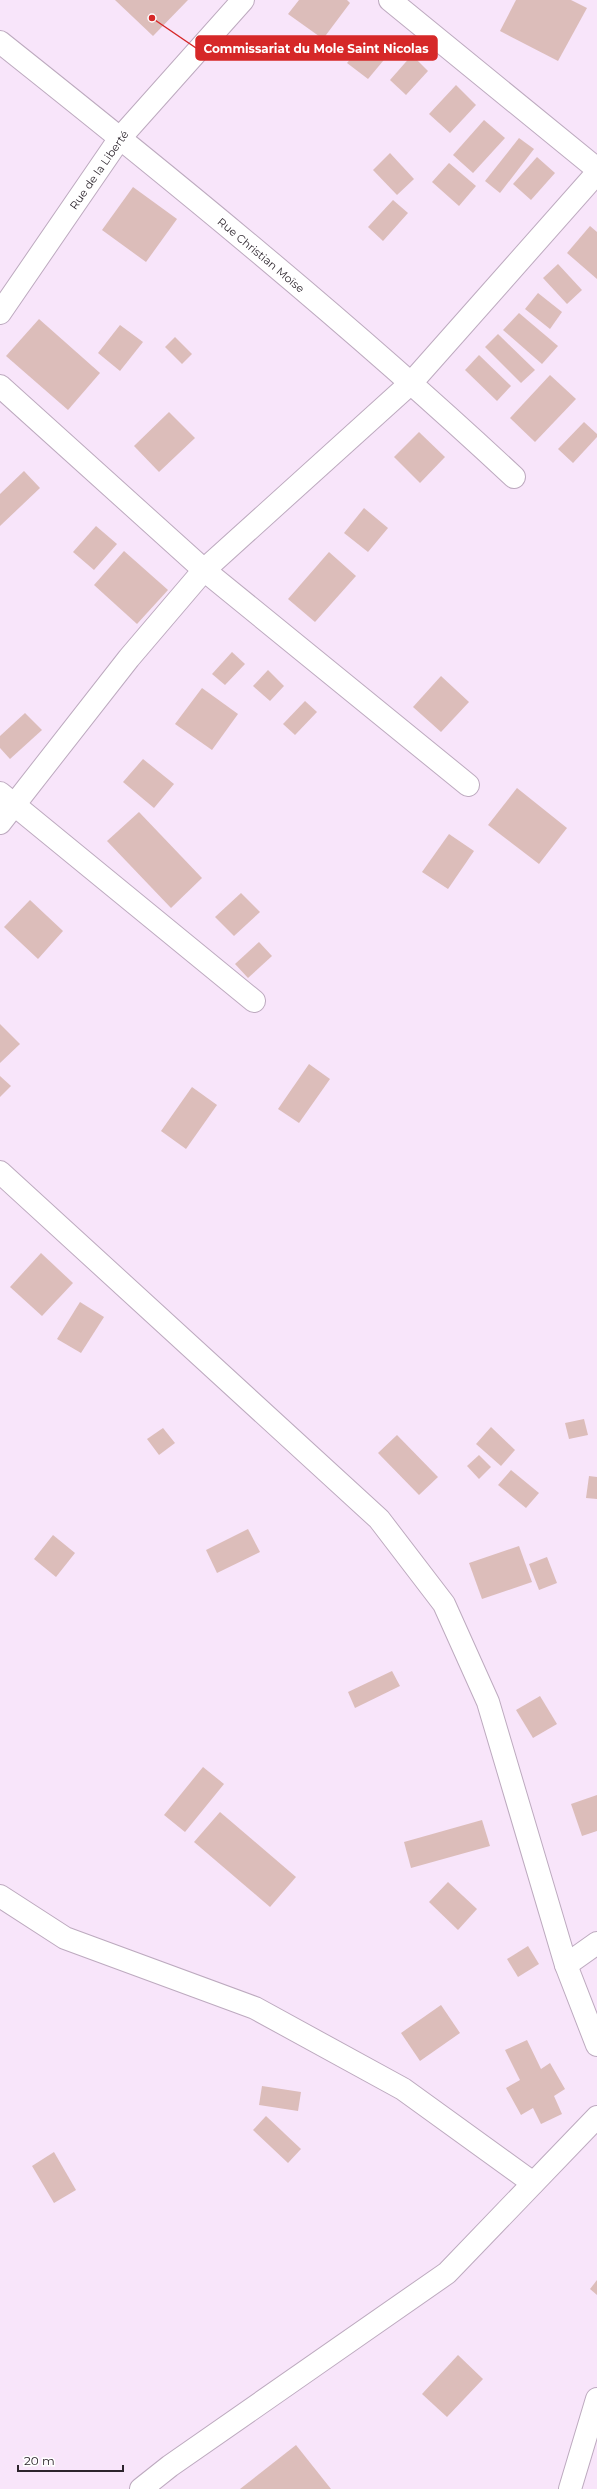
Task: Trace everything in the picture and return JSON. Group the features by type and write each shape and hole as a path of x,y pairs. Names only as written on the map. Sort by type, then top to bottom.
{"street":[{"name":"Rue de la Liberté","path":"0,313 120,138 243,0"},
{"path":"390,0 597,168"},
{"name":"Rue Christian Moïse","path":"0,42 120,138 412,382 514,477"},
{"path":"0,823 7,798 204,570 412,382 597,173"},
{"path":"0,386 204,570 468,785"},
{"path":"7,798 254,1001"},
{"path":"0,1172 379,1519 444,1604 488,1702 566,1965 597,2046"},
{"path":"0,1896 65,1938 255,2008 403,2089 533,2183"},
{"path":"566,1965 597,1943"},
{"path":"141,2489 170,2466 447,2273 597,2117"},
{"path":"570,2489 597,2399"}],"building":[{"path":"115,0 188,0 153,36"},
{"path":"299,0 347,0 350,3 323,39 288,14"},
{"path":"516,0 571,0 587,8 558,61 500,31"},
{"path":"367,39 388,55 368,79 347,63"},
{"path":"412,55 428,71 406,95 390,80"},
{"path":"456,85 476,105 450,133 429,114"},
{"path":"484,120 505,138 473,173 453,155"},
{"path":"519,138 534,149 500,193 485,181"},
{"path":"390,153 414,179 397,195 373,170"},
{"path":"537,157 555,173 531,200 513,184"},
{"path":"449,163 476,186 459,206 432,182"},
{"path":"133,187 177,219 146,262 102,230"},
{"path":"393,200 408,213 383,241 368,227"},
{"path":"590,226 597,232 597,279 567,253"},
{"path":"558,264 582,290 567,304 543,278"},
{"path":"538,293 562,312 550,329 525,309"},
{"path":"519,313 558,346 542,364 503,330"},
{"path":"39,319 100,373 68,410 6,356"},
{"path":"120,325 143,342 120,371 98,353"},
{"path":"498,334 535,370 521,383 485,347"},
{"path":"175,337 192,354 182,364 165,347"},
{"path":"479,355 511,386 497,401 465,370"},
{"path":"550,375 576,399 535,442 510,418"},
{"path":"169,412 195,438 159,472 134,446"},
{"path":"584,422 597,434 597,437 573,463 558,449"},
{"path":"419,432 445,457 420,483 394,457"},
{"path":"24,471 40,488 0,526 0,494"},
{"path":"364,508 388,528 368,552 344,533"},
{"path":"96,526 117,544 94,570 73,552"},
{"path":"124,551 168,590 137,624 94,585"},
{"path":"329,552 356,576 315,622 288,599"},
{"path":"232,652 245,664 225,685 212,674"},
{"path":"268,670 284,686 270,701 253,686"},
{"path":"441,676 469,702 441,732 413,707"},
{"path":"202,688 238,714 212,750 175,724"},
{"path":"305,701 317,712 295,735 283,724"},
{"path":"25,713 42,730 10,759 0,748 0,736"},
{"path":"143,759 174,784 154,808 123,782"},
{"path":"517,788 567,828 539,864 488,825"},
{"path":"139,812 202,878 171,908 107,841"},
{"path":"449,834 474,851 448,889 422,872"},
{"path":"241,893 260,912 234,936 215,917"},
{"path":"30,900 63,931 38,959 4,927"},
{"path":"259,942 272,956 248,978 235,964"},
{"path":"0,1024 20,1044 0,1063"},
{"path":"309,1064 330,1079 299,1123 278,1109"},
{"path":"0,1076 11,1086 0,1097"},
{"path":"192,1087 217,1105 186,1149 161,1131"},
{"path":"41,1253 73,1283 42,1316 10,1287"},
{"path":"80,1302 104,1317 81,1353 57,1339"},
{"path":"584,1419 588,1435 569,1439 565,1423"},
{"path":"491,1427 515,1450 501,1466 476,1444"},
{"path":"163,1428 175,1443 159,1455 147,1439"},
{"path":"397,1435 438,1477 419,1495 378,1453"},
{"path":"479,1455 491,1467 479,1479 467,1466"},
{"path":"511,1470 539,1493 526,1508 498,1485"},
{"path":"589,1476 597,1477 597,1499 586,1498"},
{"path":"248,1529 260,1552 217,1573 206,1550"},
{"path":"53,1535 75,1553 56,1577 34,1559"},
{"path":"519,1546 532,1582 482,1599 469,1563"},
{"path":"547,1557 557,1583 539,1590 529,1564"},
{"path":"392,1671 400,1686 355,1708 348,1692"},
{"path":"540,1696 557,1724 533,1738 516,1710"},
{"path":"203,1767 224,1784 185,1832 164,1815"},
{"path":"597,1795 597,1831 582,1836 571,1804"},
{"path":"220,1812 296,1877 270,1907 194,1842"},
{"path":"482,1820 490,1846 411,1868 404,1842"},
{"path":"448,1882 477,1909 458,1930 429,1902"},
{"path":"528,1946 539,1964 518,1977 507,1959"},
{"path":"441,2005 460,2033 420,2061 401,2033"},
{"path":"527,2040 541,2069 550,2063 565,2089 554,2096 562,2114 541,2124 533,2108 521,2115 506,2088 520,2080 505,2050"},
{"path":"262,2086 301,2092 298,2111 259,2105"},
{"path":"266,2116 301,2149 288,2163 253,2130"},
{"path":"54,2152 76,2190 54,2203 32,2166"},
{"path":"597,2280 597,2295 590,2289"},
{"path":"458,2355 483,2379 447,2417 422,2394"},
{"path":"296,2445 331,2489 240,2489"}],"place":[{"name":"Commissariat du Mole Saint Nicolas","path":"152,18"}]}
